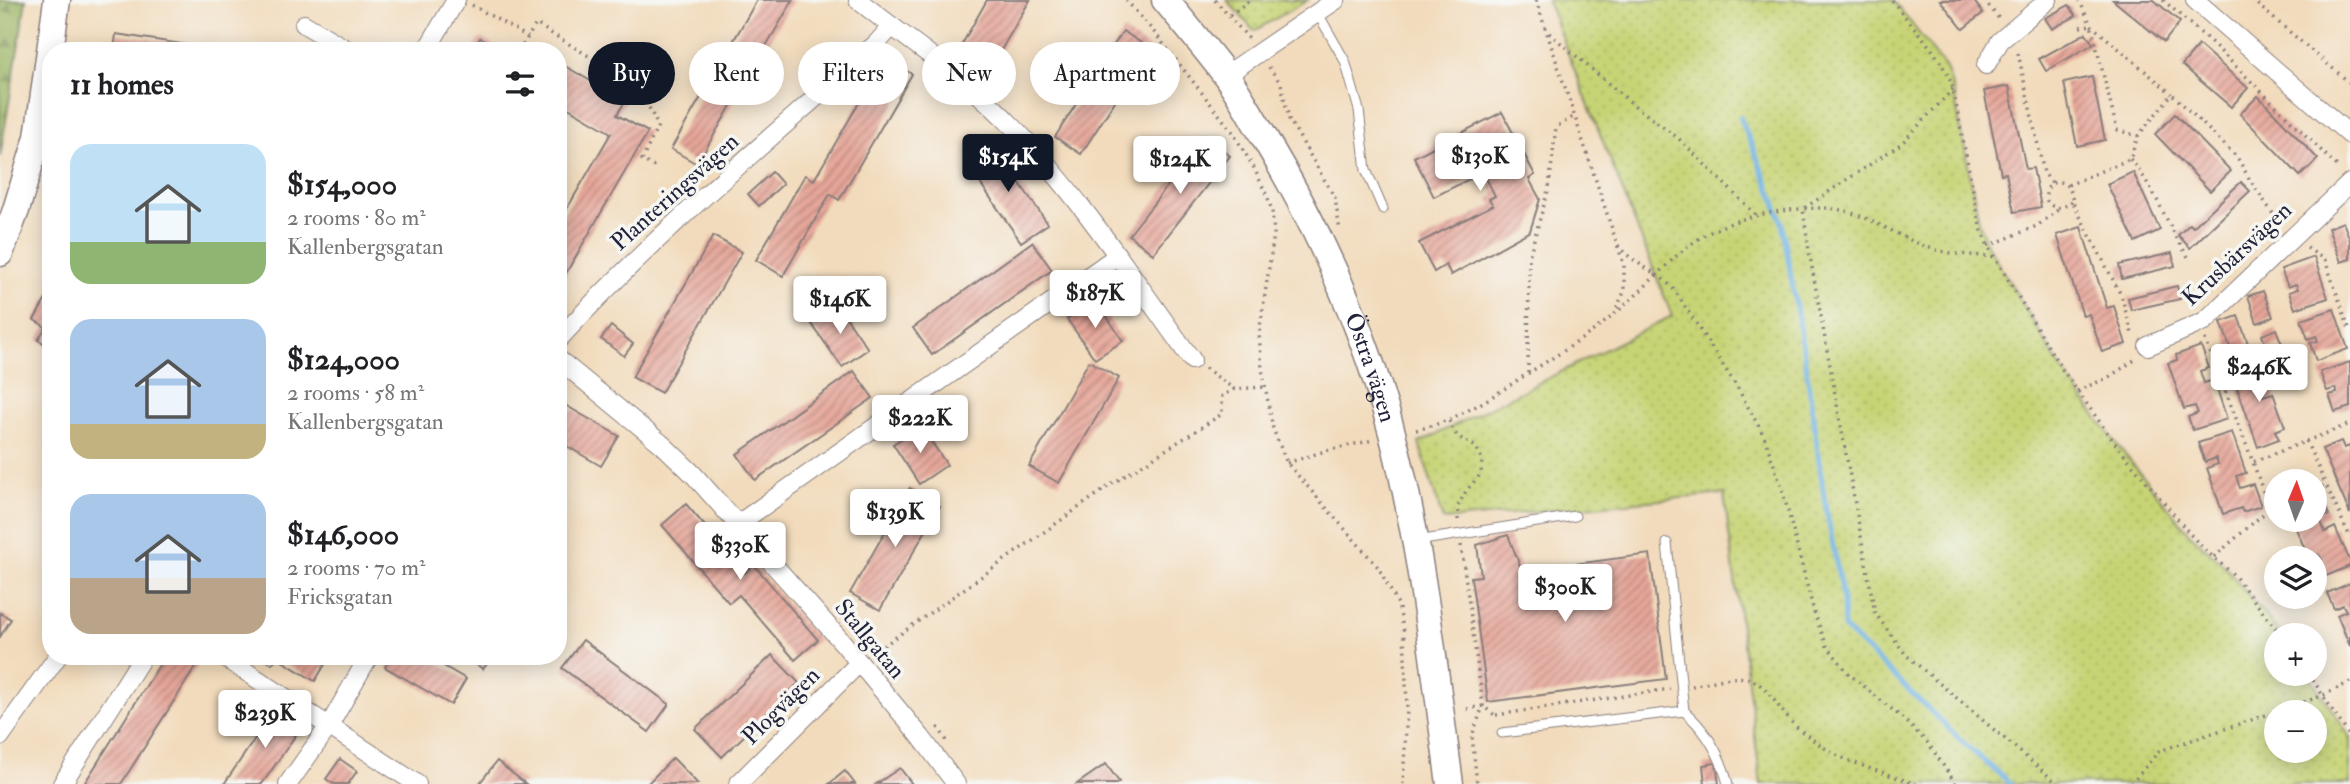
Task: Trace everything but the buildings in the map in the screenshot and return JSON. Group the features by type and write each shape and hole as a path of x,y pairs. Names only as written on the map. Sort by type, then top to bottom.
{"main road":[{"path":"51,42 57,0"},
{"name":"Östra vägen","path":"1165,0 1226,75 1304,207 1349,303 1373,369 1389,424 1415,541 1450,784"},
{"path":"0,253 38,137 42,108"}],"street":[{"path":"431,42 456,0"},
{"path":"858,0 971,88 1014,127 1055,174 1192,360"},
{"path":"1226,75 1336,0"},
{"path":"1986,65 2000,41 2048,0"},
{"path":"2195,0 2350,135"},
{"path":"304,24 334,42"},
{"name":"Planteringsvägen","path":"567,330 601,293 676,222 877,43 891,27"},
{"name":"Krusbärsvägen","path":"2144,351 2184,329 2189,330 2199,325 2350,183"},
{"path":"738,524 1117,256"},
{"name":"Stallgatan","path":"567,366 663,445 693,474 859,663 956,784"},
{"name":"Plogvägen","path":"738,784 859,663"},
{"path":"0,737 52,665"},
{"path":"62,784 137,665"},
{"path":"236,665 417,784"},
{"path":"289,784 329,726 364,665"}],"lane":[{"path":"1317,12 1345,61 1359,110 1366,170 1383,209"},
{"path":"1415,541 1576,516"},
{"path":"1667,543 1684,711 1710,741 1725,771 1728,784"},
{"path":"1502,733 1684,711"}],"path":[{"path":"464,0 528,37"},
{"path":"1126,0 1232,131 1268,198 1274,234 1259,334 1273,429 1287,463 1378,566 1398,604 1404,632 1407,708 1403,784"},
{"path":"1215,0 1259,52"},
{"path":"1230,15 1250,0"},
{"path":"1536,0 1618,245 1625,280 1621,303 1614,314"},
{"path":"1892,0 1910,26 1942,60 1953,89 1972,192 1988,246 2077,391 2117,446 2190,534 2234,575 2272,623"},
{"path":"1984,0 2009,32"},
{"path":"2079,0 2091,25 2117,130 2138,136"},
{"path":"2163,0 2212,43 2339,167"},
{"path":"2252,0 2350,83"},
{"path":"525,42 536,24 566,42"},
{"path":"2080,27 2091,25"},
{"path":"2091,25 2172,94 2237,157 2280,224 2292,238 2325,260 2350,331"},
{"path":"1547,31 1635,106 1678,138 1757,216"},
{"path":"567,42 630,80 643,95 658,125 642,160 656,168"},
{"path":"2018,53 2044,173 2053,184"},
{"path":"1803,209 1902,143 1953,89"},
{"path":"2068,185 2130,159 2138,136 2172,94"},
{"path":"1528,373 1529,257 1549,187 1556,127 1575,116"},
{"path":"2130,159 2146,178 2178,242 2191,261"},
{"path":"1988,246 2036,226 2059,209 2067,207 2072,201 2073,192 2068,185 2061,182 2053,184 2047,190 2047,199 2051,206 2059,209"},
{"path":"2072,201 2121,295 2144,351 2109,377 2077,391"},
{"path":"1803,209 1875,614 1906,655 2058,784"},
{"path":"1416,430 1449,420 1498,394 1581,341 1694,242 1707,234 1757,216 1787,210 1844,210 1933,249 1996,257"},
{"path":"1618,245 1631,259 1670,284 1738,387 1763,436 1787,504 1815,616 1827,646 1849,674 1928,743 1956,784"},
{"path":"2199,325 2264,494"},
{"path":"1192,360 1234,389"},
{"path":"859,663 1112,484 1222,414 1222,396 1234,389 1266,387"},
{"path":"1449,420 1457,436 1476,447 1482,459 1480,474 1458,506 1459,534 1483,706 1472,736 1477,784"},
{"path":"2253,462 2350,424"},
{"path":"1287,463 1325,451 1380,439"},
{"path":"2305,441 2318,469"},
{"path":"2328,489 2350,537"},
{"path":"2214,557 2264,513"},
{"path":"1496,715 1741,678 1752,680 1766,691 1783,715 1827,749 1849,761 1916,784"},
{"path":"2131,784 2159,751 2324,695 2350,682"},
{"path":"2318,686 2350,737"},
{"path":"1467,709 1483,706 1496,715 1502,733"}],"green space":[{"path":"0,0 26,0 0,157"},
{"path":"1227,0 1308,0 1254,31"},
{"path":"1547,0 1893,0 1946,68 1953,89 1980,226 1988,246 2061,368 2117,445 2190,534 2224,565 2271,623 2264,623 2264,686 2316,686 2325,700 2264,700 2264,763 2327,763 2327,702 2350,737 2350,784 1761,784 1724,494 1443,520 1419,443 1672,316"}],"waterway":[{"path":"1740,117 1782,223 1824,497 1843,600 1844,628 1969,748 2011,784"}]}
